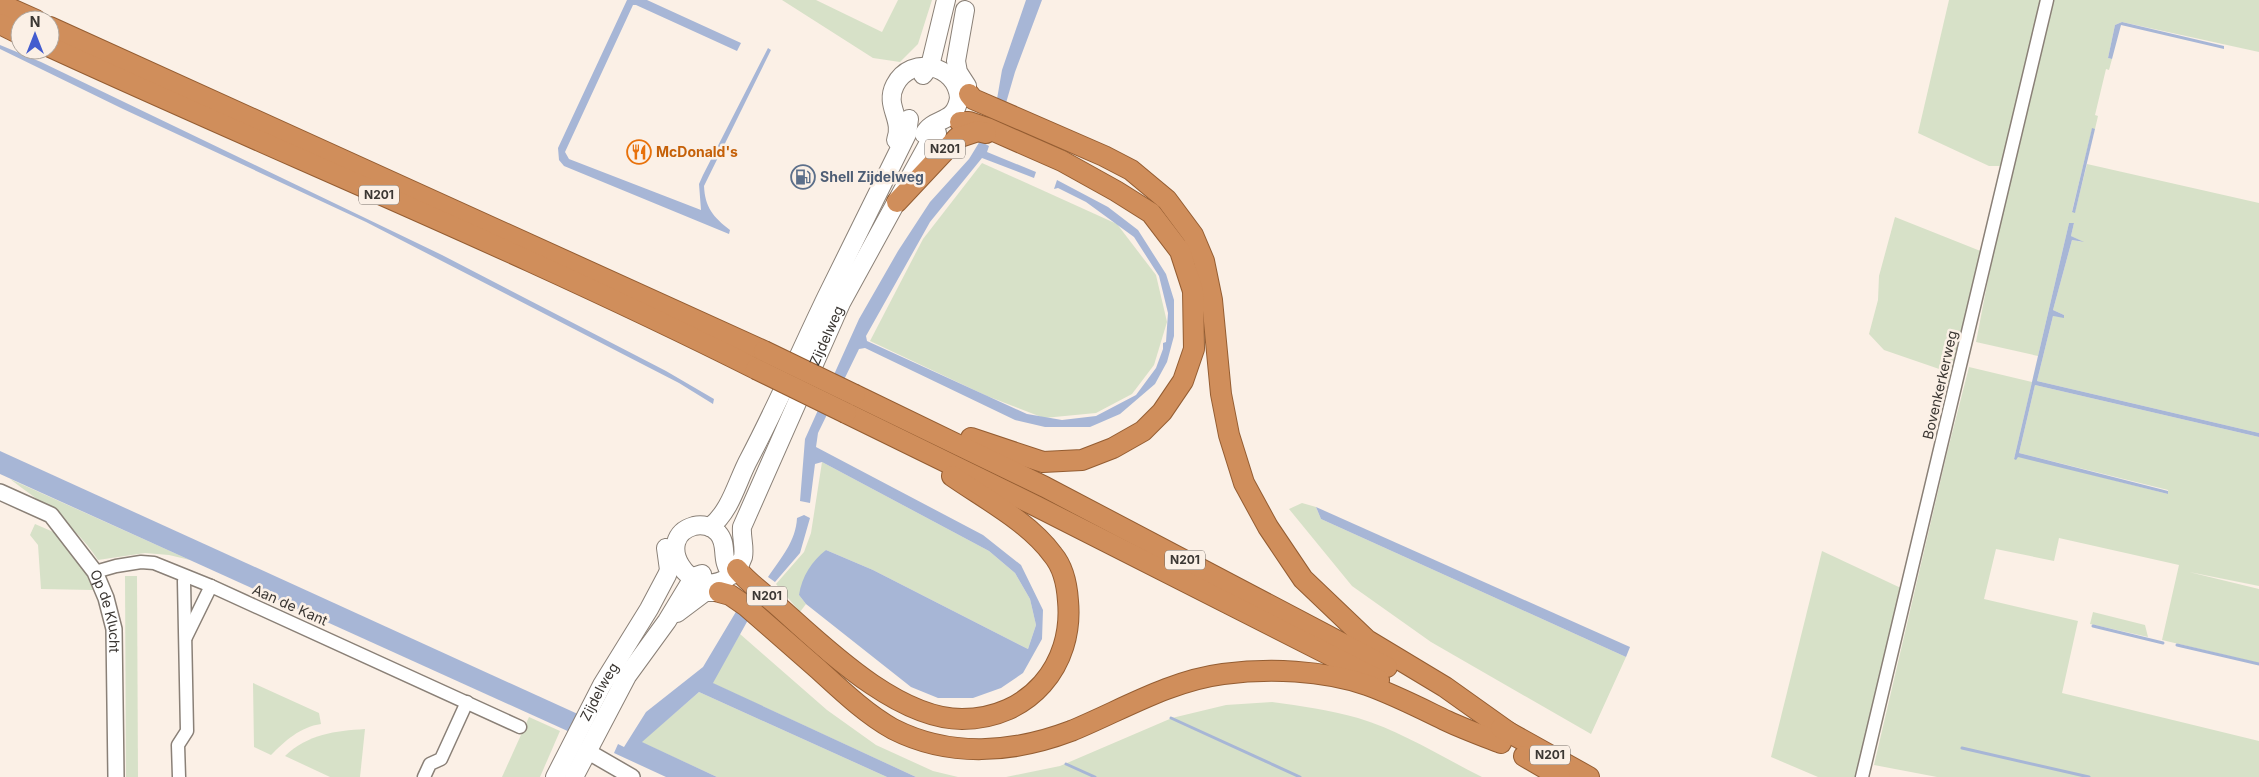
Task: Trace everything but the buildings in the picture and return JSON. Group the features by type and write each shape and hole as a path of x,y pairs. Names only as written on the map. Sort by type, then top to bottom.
{"highway":[{"path":"0,4 14,10"},
{"name":"N201","path":"60,32 760,360 846,413 1299,639 1589,777"},
{"name":"N201","path":"60,52 228,129 760,360 920,415 984,444 1044,462 1082,460 1113,448 1143,431 1162,412 1183,381 1194,350 1194,323 1193,291 1180,251 1150,213 1062,161 969,122 964,105"},
{"name":"N201","path":"964,105 1006,120 1032,126 1104,156 1131,170 1167,200 1193,235 1204,261 1212,300 1221,394 1229,435 1244,483 1268,527 1302,579 1367,640 1445,687 1506,738 1560,777"},
{"name":"N201","path":"897,202 957,138 978,131 1010,139"},
{"name":"N201","path":"855,394 1045,487 1506,738"},
{"name":"N201","path":"723,573 797,623 833,654 879,688 906,704 942,717 962,719 982,717 1010,710 1035,693 1054,670 1066,642 1070,620 1067,585 1054,555 1021,523 904,441"},
{"name":"N201","path":"723,573 730,595 746,606 843,691 880,720 911,736 935,744 963,749 994,750 1044,741 1150,695 1185,684 1222,674 1272,672 1317,673 1365,684 1413,703 1447,721 1506,738"}],"main road":[{"path":"925,67 945,2"},
{"path":"954,74 925,67 912,69 901,76 897,96 892,106 904,121 931,132 953,127 964,105 967,86 954,74 948,60 966,5"},
{"path":"931,132 931,125 952,115 964,105"},
{"name":"Zijdelweg","path":"711,522 735,491 778,405 826,299 907,134 904,121"},
{"name":"Zijdelweg","path":"736,533 742,527 767,472 841,302 932,137 931,132"},
{"path":"690,517 711,522 736,533 744,544 723,573 685,572 674,564 677,531 690,517"},
{"path":"711,522 722,539 723,573"},
{"name":"Zijdelweg","path":"555,777 602,685 649,609 675,578 674,564"},
{"name":"Zijdelweg","path":"666,621 704,592 723,573"},
{"name":"Zijdelweg","path":"574,777 627,676 666,621 723,573"}],"street":[{"name":"Bovenkerkerweg","path":"1862,777 2047,0"},
{"name":"Op de Klucht","path":"0,492 51,515 95,572 106,598 114,630 116,777"},
{"name":"Aan de Kant","path":"95,572 142,562 154,563 212,586 520,727"},
{"path":"179,777 178,746 187,730 184,581"},
{"path":"185,639 212,586"},
{"path":"424,777 430,764 441,759 467,702"},
{"path":"587,753 600,768 616,770 632,777"}],"green space":[{"path":"782,0 816,0 882,32 898,0 932,0 918,44 900,62 873,58"},
{"path":"1949,0 2043,0 2003,166 1989,166 1918,133"},
{"path":"2052,0 2259,0 2259,52 2122,22 2115,25 2108,58 2112,59 2109,70 2106,69 2095,115 2098,116 2095,129 2092,129 2072,211 2075,212 2087,164 2259,203 2259,433 2037,381 2053,316 2064,317 2064,315 2053,310 2072,240 2083,242 2071,236 2074,223 2069,223 2038,356 1976,342 1996,238"},
{"path":"982,163 1117,224 1156,275 1167,322 1154,365 1132,394 1096,413 1044,418 987,396 870,341 923,239"},
{"path":"1895,217 1983,252 1952,385 1946,383 1945,371 1884,350 1869,334 1878,300 1879,276"},
{"path":"1969,367 2032,382 2014,459 2018,456 2168,494 2168,490 2019,453 2035,385 2259,437 2259,586 2189,572 2259,589 2259,663 2162,640 2179,565 2059,538 2054,561 1996,549 1984,599 2078,621 2062,693 2259,741 2259,777 1937,777 1874,765"},
{"path":"822,462 989,551 1015,573 1030,599 1036,625 1028,649 873,570 826,550 799,595 806,604 800,612 776,584 804,552 811,533"},
{"path":"10,479 190,560 169,555 145,553 98,560 69,526"},
{"path":"1302,503 1316,507 1321,519 1626,657 1591,734 1431,642 1352,586 1289,509"},
{"path":"35,524 58,534 87,575 93,590 41,589 38,545 30,535"},
{"path":"1822,551 1903,589 1857,777 1818,777 1771,757"},
{"path":"125,576 137,576 138,777 126,777"},
{"path":"2093,612 2145,625 2148,637 2090,624"},
{"path":"740,634 827,710 876,745 933,771 958,777 916,777 712,683"},
{"path":"253,683 319,713 321,724 300,731 271,755 254,747"},
{"path":"699,692 887,777 717,777 641,742"},
{"path":"1272,702 1337,713 1374,723 1406,737 1482,777 1006,777 1060,766 1172,718 1226,705"},
{"path":"529,717 560,731 540,777 502,777"},
{"path":"365,729 360,777 330,777 285,756 313,738 343,731"}],"water":[{"path":"627,0 647,0 741,43 737,51 633,5 565,152 569,159 701,210 699,184 768,48 771,50 704,186 708,206 719,221 730,230 729,234 564,166 559,160 558,148"},
{"path":"1026,0 1042,0 1015,72 1006,103 997,99 1002,70"},
{"path":"2122,22 2224,46 2224,49 2121,25 2112,59 2108,58 2115,25"},
{"path":"0,45 10,49 10,54 0,49"},
{"path":"23,60 41,62 442,255 666,371 714,399 713,404 679,383 366,222"},
{"path":"2092,128 2095,129 2075,213 2072,212"},
{"path":"980,141 989,146 987,152 1036,172 1034,178 982,158 930,222 866,336 867,341 1027,414 1062,420 1096,416 1136,395 1156,368 1163,349 1163,343 1166,342 1168,313 1159,276 1134,237 1086,202 1058,188 1054,189 1057,180 1108,207 1138,230 1166,274 1174,300 1174,336 1167,362 1155,384 1120,414 1090,427 1045,427 1015,420 865,348 859,349 818,433 816,447 983,535 1021,565 1043,610 1042,639 1023,673 1001,688 973,698 938,698 911,687 806,604 799,595 808,570 826,550 873,570 1028,649 1036,625 1030,599 1015,573 989,551 822,462 815,464 810,503 800,501 805,439 859,319 898,251 930,202 969,159"},
{"path":"2069,223 2074,223 2071,236 2084,242 2072,240 2053,310 2064,315 2064,318 2053,316 2037,381 2259,433 2259,437 2035,385 2019,453 2168,491 2168,494 2018,457 2016,460 2014,459"},
{"path":"0,451 580,715 572,733 0,474"},
{"path":"1316,507 1630,647 1626,657 1321,519"},
{"path":"804,515 810,518 800,553 775,582 768,577 791,542 797,518"},
{"path":"737,610 748,620 713,683 916,777 887,777 699,692 642,742 717,777 666,777 614,753 618,744 624,747 646,712 703,667"}],"waterway":[{"path":"2093,626 2163,643"},
{"path":"2177,645 2259,664"},
{"path":"1171,718 1300,777"},
{"path":"1962,748 2089,777"},
{"path":"1066,764 1095,777"}],"place":[{"name":"McDonald's","path":"639,152"},
{"name":"Shell Zijdelweg","path":"803,177"}]}
